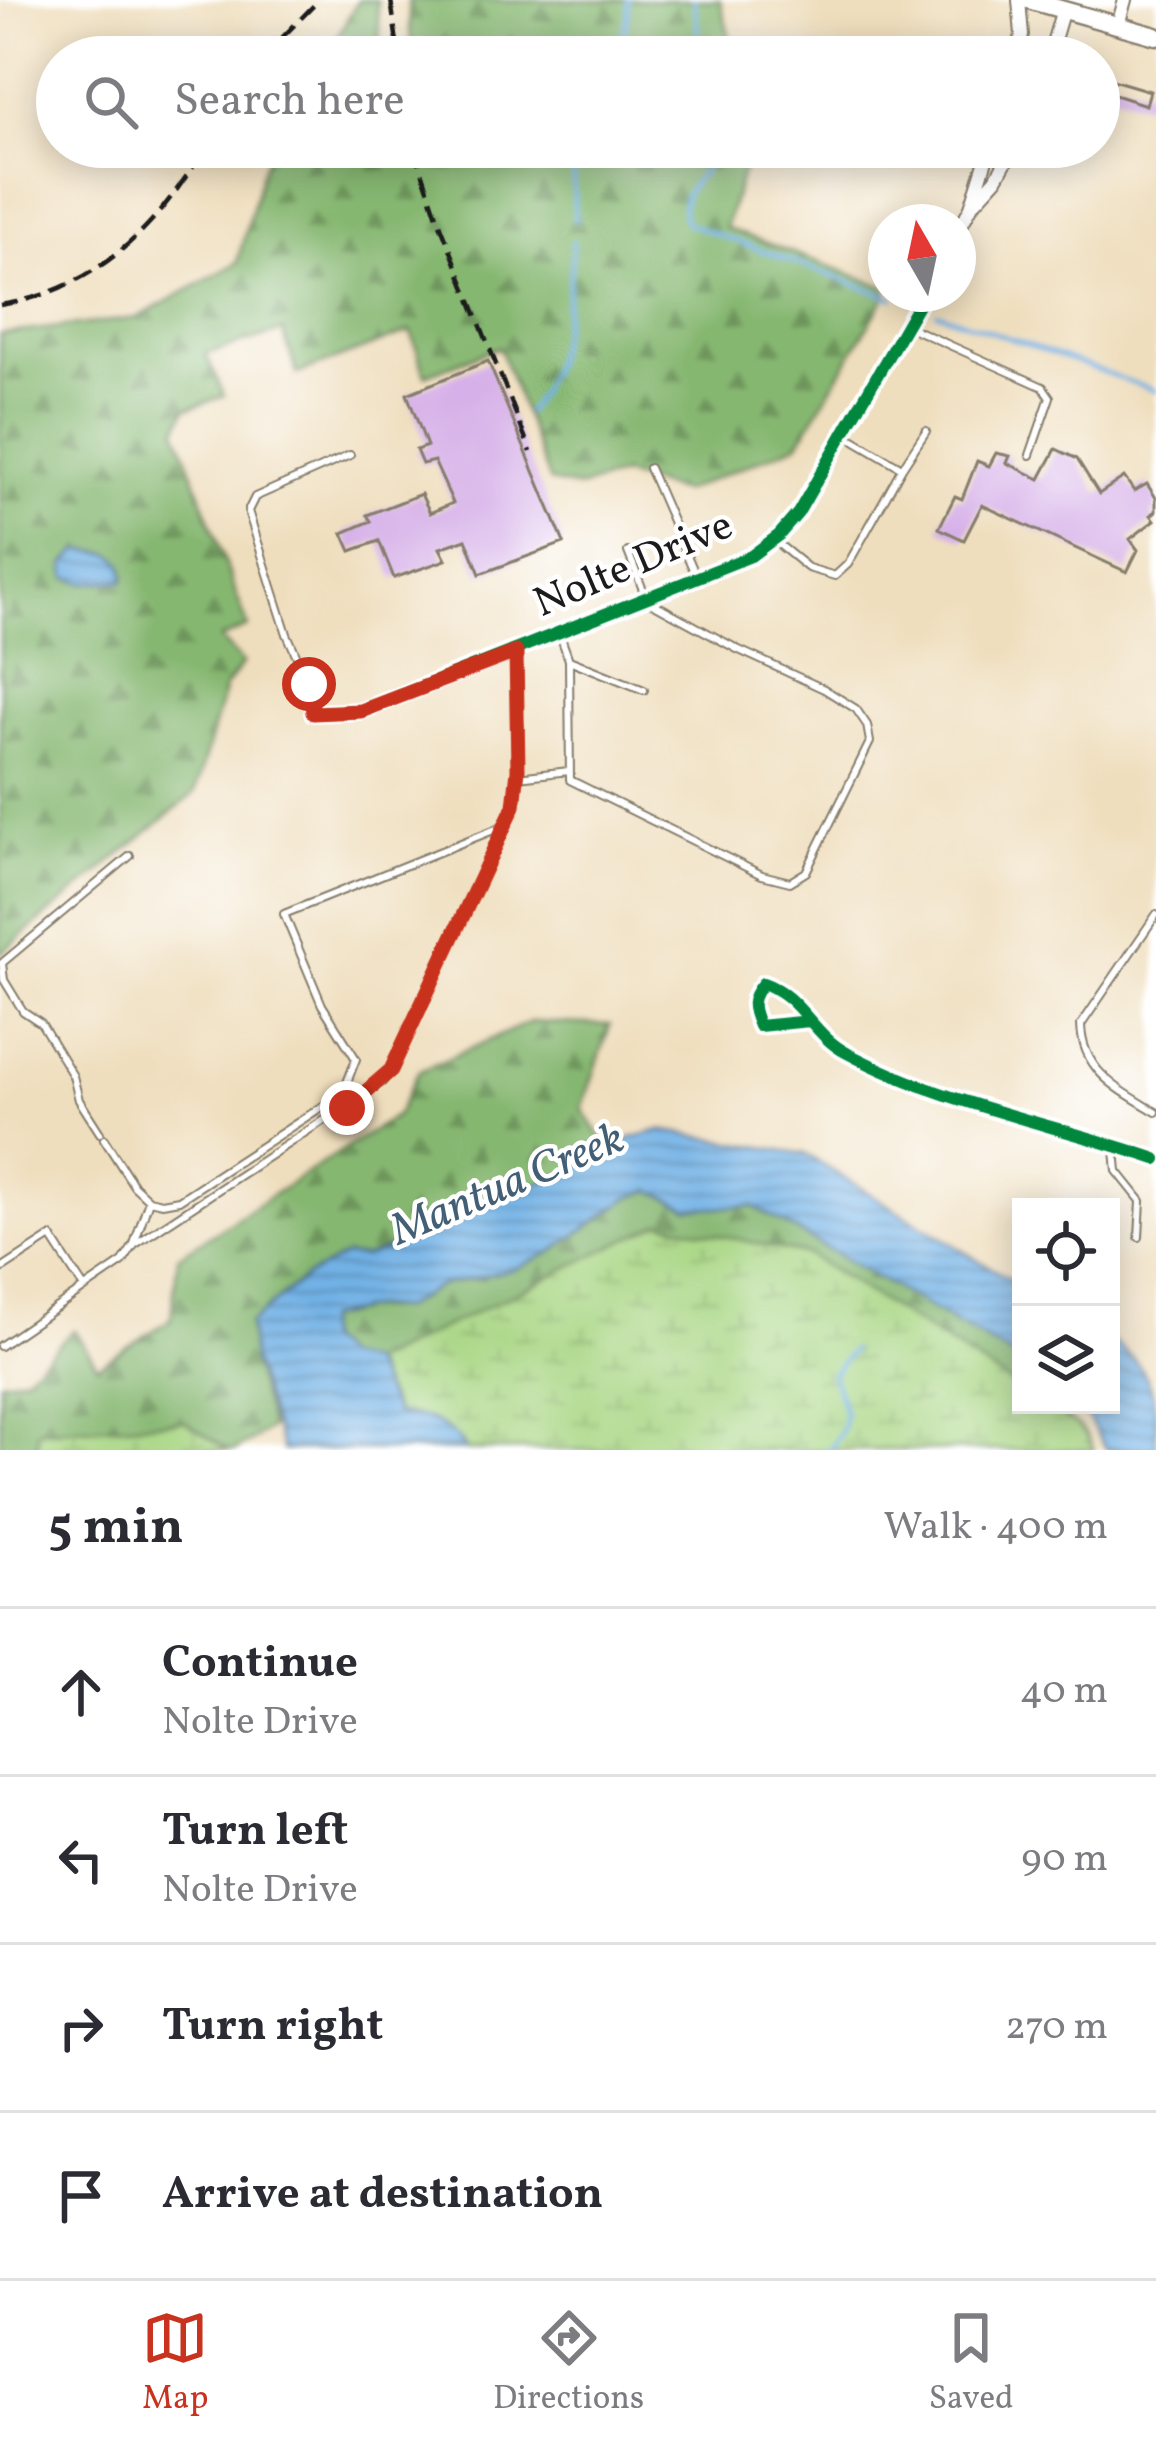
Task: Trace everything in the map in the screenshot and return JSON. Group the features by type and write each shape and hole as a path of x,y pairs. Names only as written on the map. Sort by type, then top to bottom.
{"main road":[{"path":"1028,0 1156,36"}],"street":[{"path":"1019,0 1022,36"},
{"path":"1118,25 1125,0"},
{"path":"1055,36 1063,9"},
{"path":"972,204 983,168"},
{"path":"974,204 1002,168"},
{"name":"Nolte Drive","path":"313,713 361,711 751,556 798,513 914,312"},
{"path":"810,1021 759,1026 752,1008 754,994 763,983 790,995 845,1053 918,1085 1156,1159"}],"lane":[{"path":"907,326 1043,387 1050,397 1030,455"},
{"path":"773,539 808,568 835,576 848,564 926,430"},
{"path":"844,434 902,468"},
{"path":"313,713 309,684 287,634 248,511 255,497 350,455"},
{"path":"649,468 697,580"},
{"path":"560,635 569,660 570,780 762,875 790,882 806,872 870,742 867,725 856,709 824,689 647,600 628,552"},
{"path":"134,1245 382,1082 391,1070 514,806 518,777 516,652"},
{"path":"569,660 644,691"},
{"path":"518,777 569,771"},
{"path":"130,856 2,963 4,980 23,1011 40,1023 74,1076 79,1100 134,1186 149,1200 162,1203 179,1200 343,1093 350,1082 356,1059 322,1005 284,914 505,826"},
{"path":"1156,916 1082,1025 1082,1041 1088,1061 1109,1083 1156,1112"},
{"path":"1116,1146 1117,1171 1142,1201 1139,1237"},
{"path":"0,1346 123,1262 149,1200"},
{"path":"0,1270 51,1237 84,1288"}],"green space":[{"path":"358,0 377,0 380,36 338,36"},
{"path":"408,0 720,0 729,36 411,36"},
{"path":"263,168 744,168 725,228 868,280 868,312 876,312 798,444 682,492 622,475 578,488 550,482 499,347 425,375 411,331 297,374 283,331 206,354 224,396 186,409 177,429 248,627 220,639 243,663 225,687 195,793 0,954 0,334 137,318 237,263"},
{"path":"530,1022 610,1025 582,1109 606,1145 564,1176 451,1210 402,1244 305,1277 249,1324 252,1360 271,1428 236,1450 228,1450 184,1421 38,1431 37,1450 0,1450 0,1381 25,1376 74,1330 98,1366 171,1319 178,1256 397,1115 418,1072"},
{"path":"651,1190 689,1208 753,1206 1012,1356 1012,1384 808,1255 662,1223 370,1363 343,1357 324,1339 325,1319 374,1307 401,1309 441,1285 515,1269 554,1251 627,1199"},
{"path":"662,1222 808,1255 1012,1384 1012,1414 1065,1417 1094,1450 466,1450 462,1443 396,1414 371,1363"},
{"path":"184,1421 228,1450 37,1450 37,1431"}],"water":[{"path":"79,550 118,557 124,581 84,583 67,578 65,564"},
{"path":"660,1130 805,1154 1012,1280 1012,1356 753,1206 689,1208 651,1190 627,1199 554,1251 515,1269 441,1285 401,1309 374,1307 325,1319 324,1339 343,1357 370,1363 396,1414 436,1423 466,1450 282,1450 252,1360 249,1324 305,1277 346,1255 363,1257 402,1244 451,1210 564,1176 606,1145"},
{"path":"1120,1348 1150,1387 1156,1450 1107,1450 1085,1414 1120,1414"}],"building":[{"path":"1120,82 1150,91 1146,105 1120,97"},
{"path":"488,361 564,543 480,574 466,539 440,548 446,560 394,578 379,541 351,551 343,533 371,521 367,515 421,494 430,513 453,503 434,461 422,464 416,450 427,446 407,394"},
{"path":"1056,449 1077,459 1099,494 1124,477 1134,491 1147,484 1156,498 1156,511 1151,515 1155,520 1130,539 1138,550 1127,572 982,505 964,540 939,528 955,496 962,499 977,461 989,466 996,453 1010,456 1007,463 1040,479"}],"waterway":[{"path":"622,36 628,0"},
{"path":"694,0 698,36"},
{"path":"575,168 575,220"},
{"path":"704,168 684,201 686,223 868,289"},
{"path":"527,412 556,352 573,241"},
{"path":"937,312 1156,391"},
{"path":"829,1450 844,1419 832,1374 852,1350"}],"railway":[{"path":"284,36 319,0"},
{"path":"391,0 396,36"},
{"path":"0,305 35,297 95,270 145,228 191,168"},
{"path":"421,168 531,452"}],"cycle path":[{"path":"313,713 361,711 751,556 798,513 914,312"},
{"path":"810,1021 759,1026 753,1009 755,994 763,983 776,989 797,1006 835,1045 884,1071 960,1100 1156,1159"}],"route":[{"path":"309,684 313,713 361,711 516,652 514,806 391,1070 347,1108"}],"water label":[{"name":"Mantua Creek","path":"508,1186"}]}
